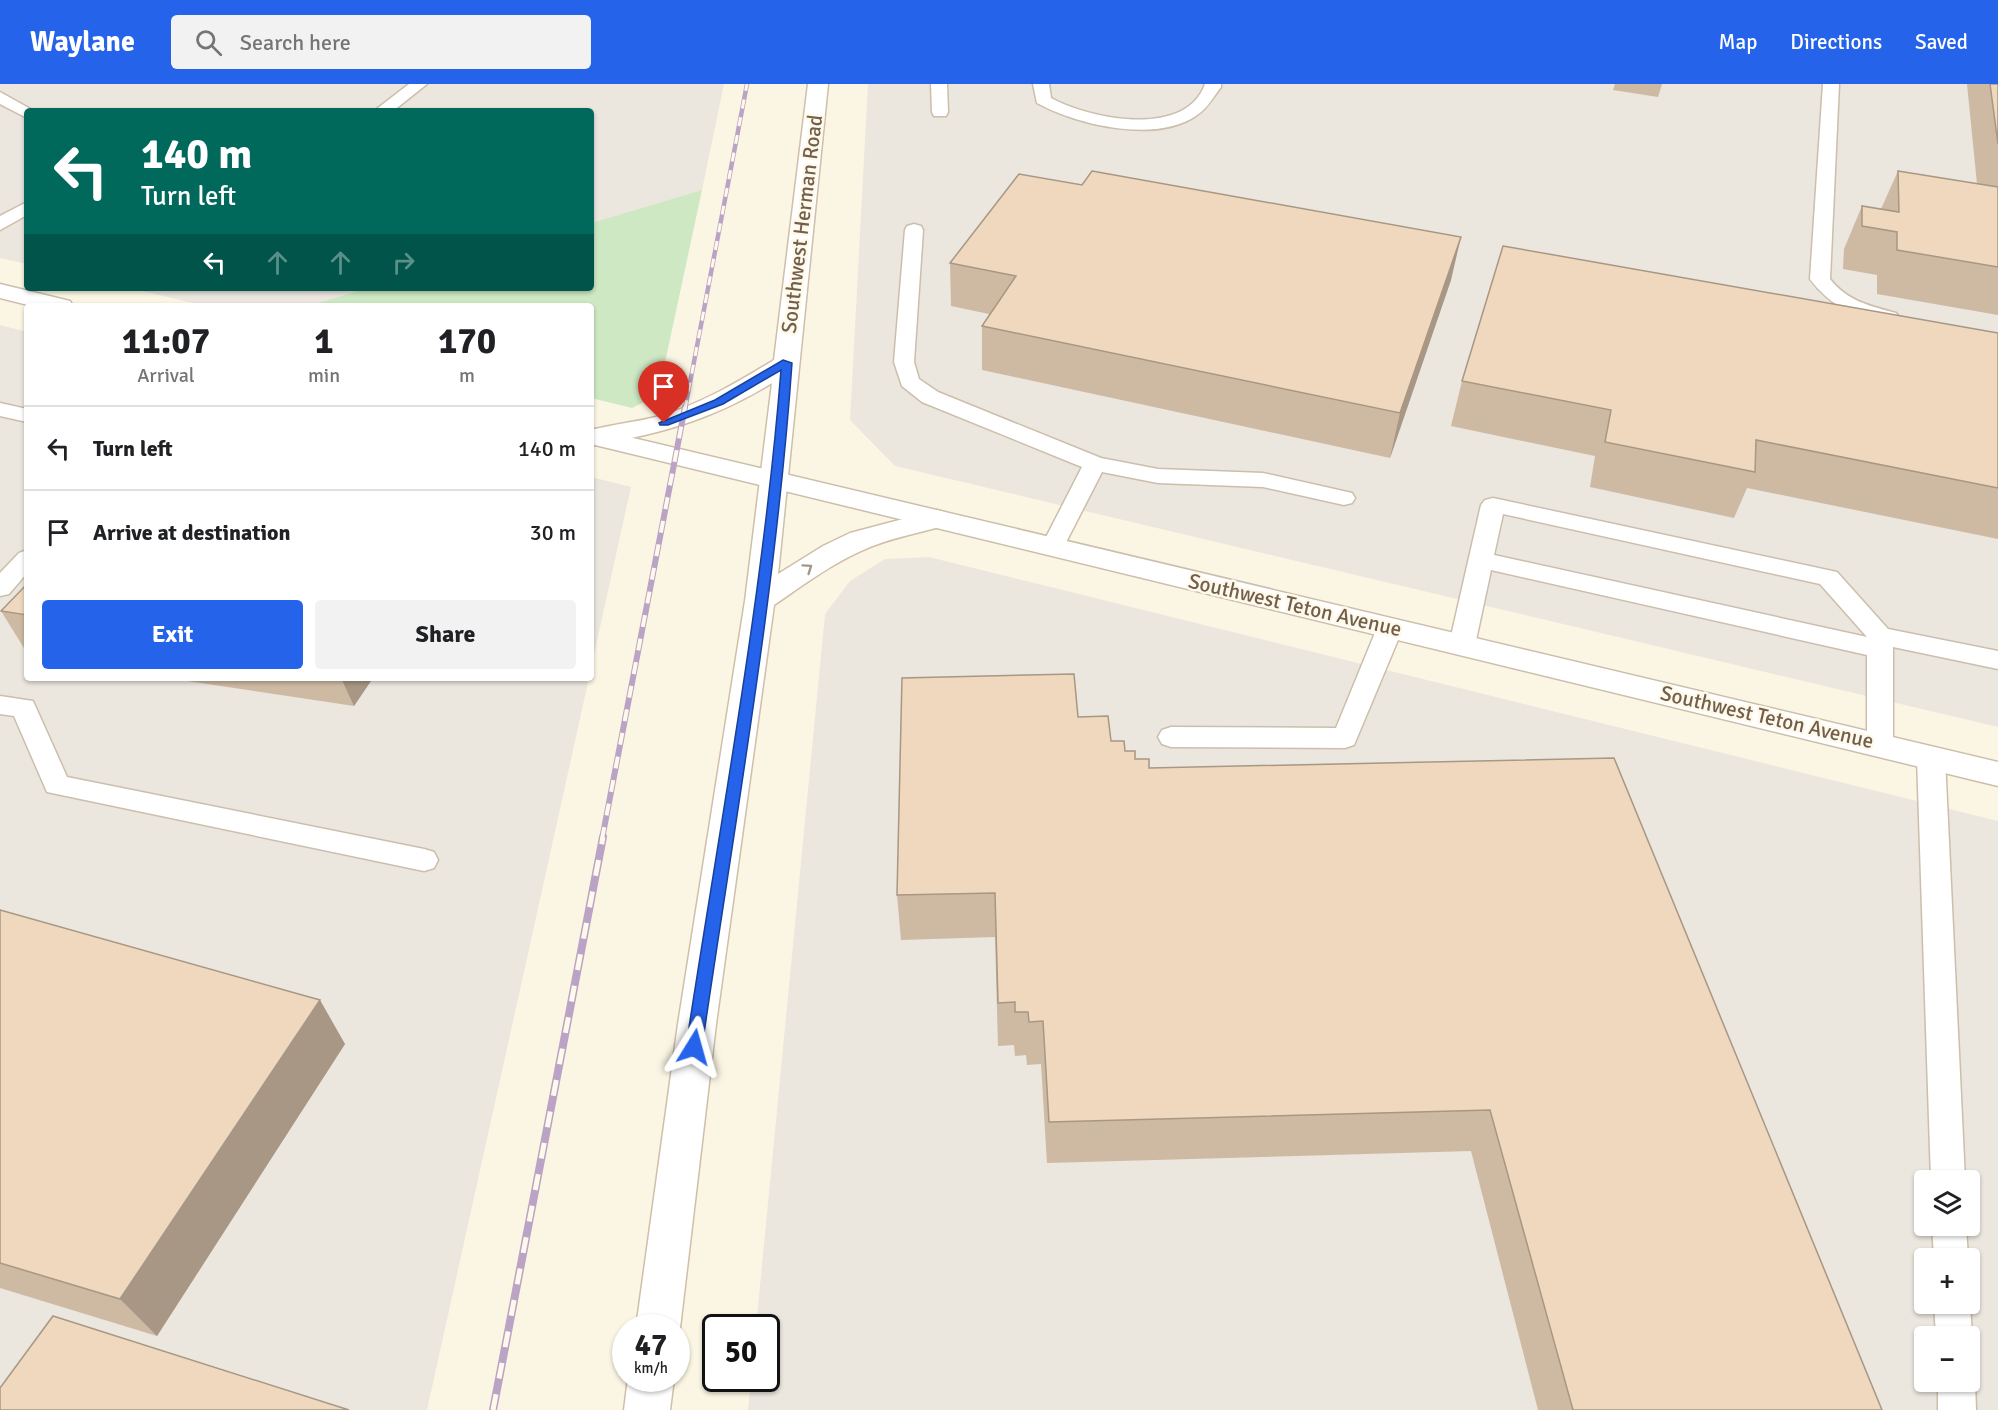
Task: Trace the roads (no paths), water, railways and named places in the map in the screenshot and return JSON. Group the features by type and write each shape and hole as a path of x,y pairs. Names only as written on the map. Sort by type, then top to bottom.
{"main road":[{"name":"Southwest Herman Road","path":"660,1314 697,1024 760,601 782,429 786,363 818,84"},
{"path":"0,291 49,303"},
{"path":"594,437 646,428 682,418 719,402 786,363"},
{"name":"Southwest Teton Avenue","path":"594,437 1998,774"},
{"path":"760,601 818,561 861,539 937,519"},
{"path":"647,1410 649,1392"}],"lane":[{"path":"0,89 6,84"},
{"path":"386,108 419,84"},
{"path":"939,84 940,112"},
{"path":"1041,84 1043,100 1063,111 1092,119 1144,124 1168,121 1190,112 1213,87 1213,84"},
{"path":"1831,84 1824,243 1820,279 1830,294 1858,310 1906,321"},
{"path":"0,97 24,111"},
{"path":"0,224 24,209"},
{"path":"914,230 903,362 909,382 930,397 1095,464 1158,476 1263,480 1344,498"},
{"path":"0,409 24,415"},
{"path":"1053,547 1095,464"},
{"path":"1462,645 1494,505 1828,578 1880,643 1880,744"},
{"path":"1481,560 1880,643 1998,660"},
{"path":"0,588 24,561"},
{"path":"1171,737 1345,738 1390,628"},
{"path":"0,705 24,708 57,785 424,860"},
{"path":"1931,758 1948,1170"},
{"path":"1956,1392 1957,1410"}],"railway":[{"path":"685,409 747,84"},
{"path":"602,839 685,407"},
{"path":"493,1410 603,837"}]}
